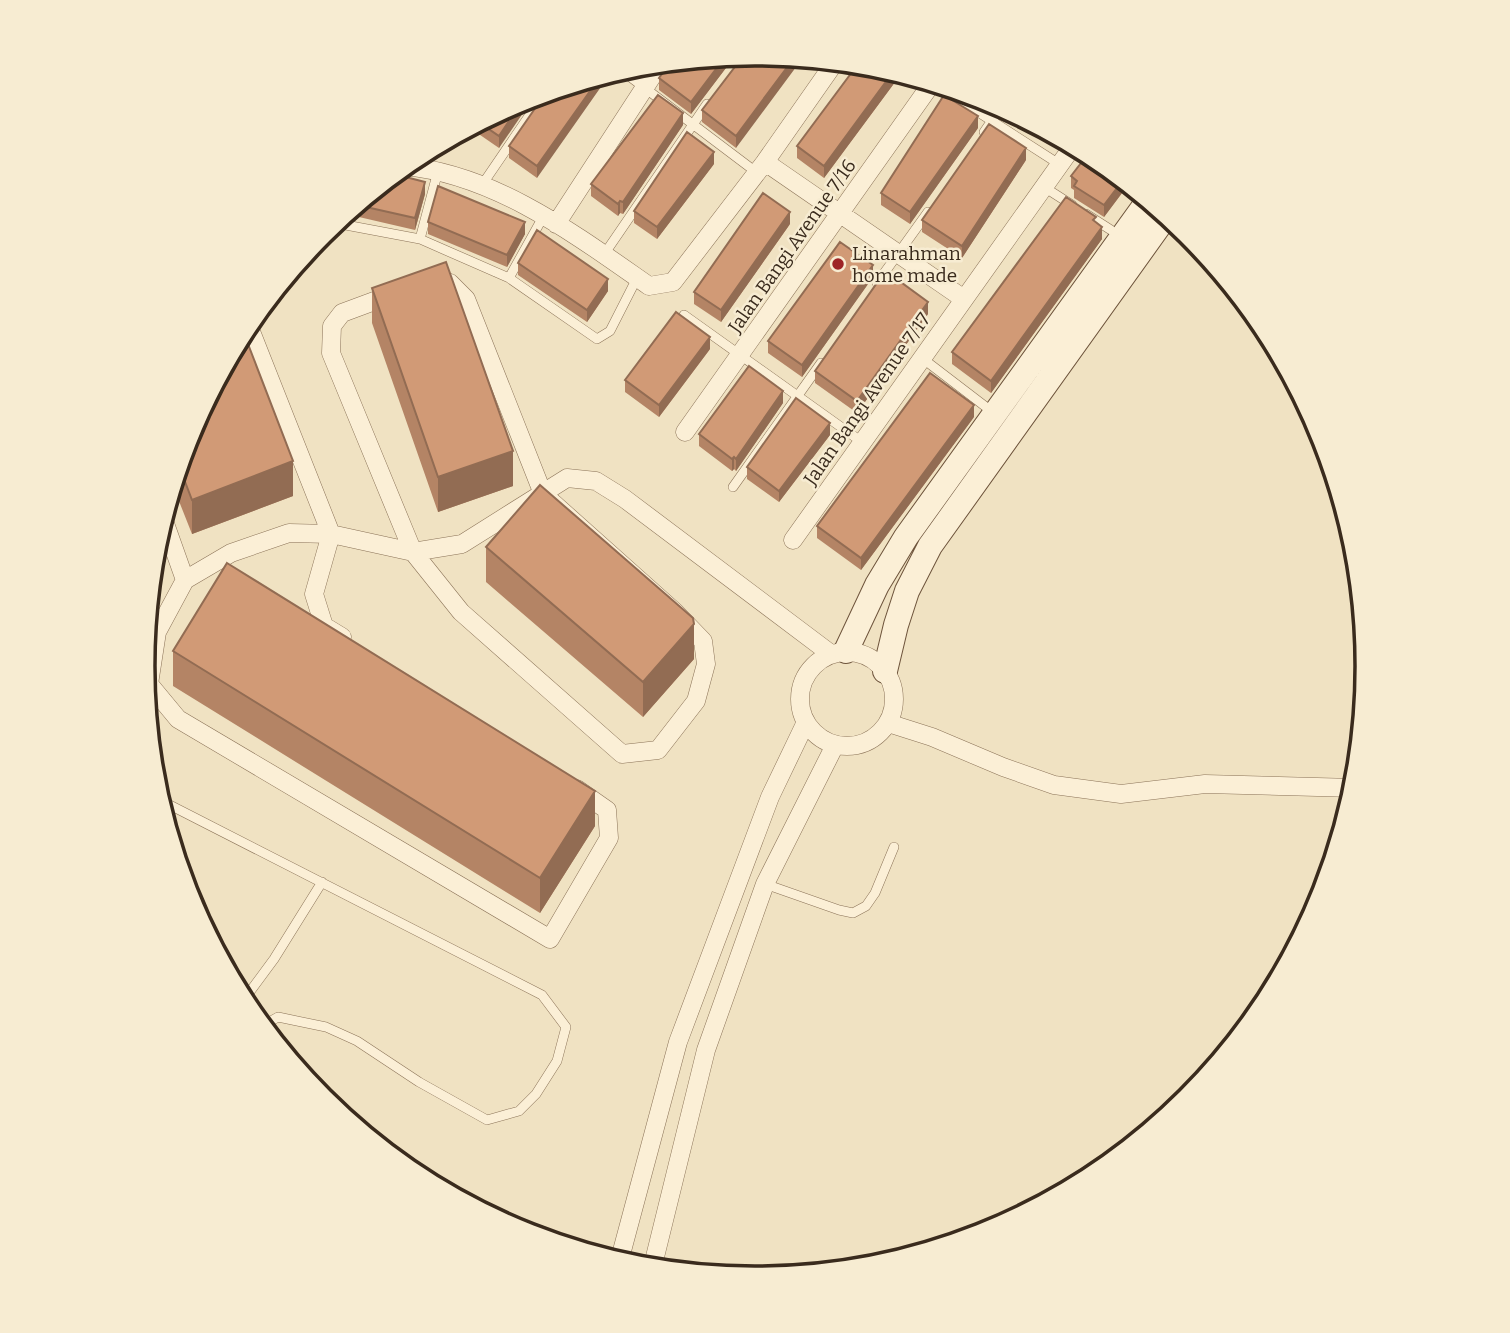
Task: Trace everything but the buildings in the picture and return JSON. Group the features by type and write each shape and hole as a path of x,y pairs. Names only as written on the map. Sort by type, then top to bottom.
{"street":[{"path":"421,169 482,185 550,221 649,286 673,282 828,72"},
{"path":"550,221 652,76"},
{"name":"Jalan Bangi Avenue 7/16","path":"685,432 928,92"},
{"name":"Jalan Bangi Avenue 7/17","path":"793,540 1067,154"},
{"path":"760,167 840,214 964,299"},
{"path":"839,653 906,537 1143,208"},
{"path":"886,671 907,591 930,546 1160,224"},
{"path":"431,280 450,284 466,299 543,494 675,612 703,641 706,664 696,701 658,750 622,754 461,611 413,552 331,353 332,326 342,313 431,280"},
{"path":"253,337 331,534 314,594 324,626 358,647"},
{"path":"156,641 157,632 186,580 232,553 289,533 331,534 413,552 462,544 567,478 596,481 625,499 839,653"},
{"path":"170,536 186,580"},
{"path":"839,653 868,656 886,671 892,683 893,710 888,723 880,732 859,744 835,745 818,736 806,722 800,707 800,690 806,675 817,662 839,653"},
{"path":"156,692 178,719 550,939 609,838 607,810 566,782"},
{"path":"622,1251 677,1042 770,797 806,722"},
{"path":"888,723 932,737 1054,785 1121,794 1205,784 1342,788"},
{"path":"655,1258 706,1050 765,884 835,745"}],"lane":[{"path":"633,79 692,124 760,167"},
{"path":"603,256 715,94"},
{"path":"968,105 1059,164"},
{"path":"482,185 534,109"},
{"path":"976,143 995,117"},
{"path":"420,239 438,171"},
{"path":"1044,187 1111,230"},
{"path":"875,286 937,198"},
{"path":"509,278 550,221"},
{"path":"348,225 420,239 509,278 597,340 610,331 637,278"},
{"path":"684,315 862,442"},
{"path":"733,487 829,352"},
{"path":"922,358 986,407"},
{"path":"172,806 542,996 566,1027 557,1061 536,1094 519,1111 487,1121 419,1082 357,1041 326,1027 278,1017 271,1021"},
{"path":"765,884 853,913 866,906 875,893 894,847"},
{"path":"250,991 322,883"}],"place":[{"name":"Linarahman home made","path":"838,264"}]}
